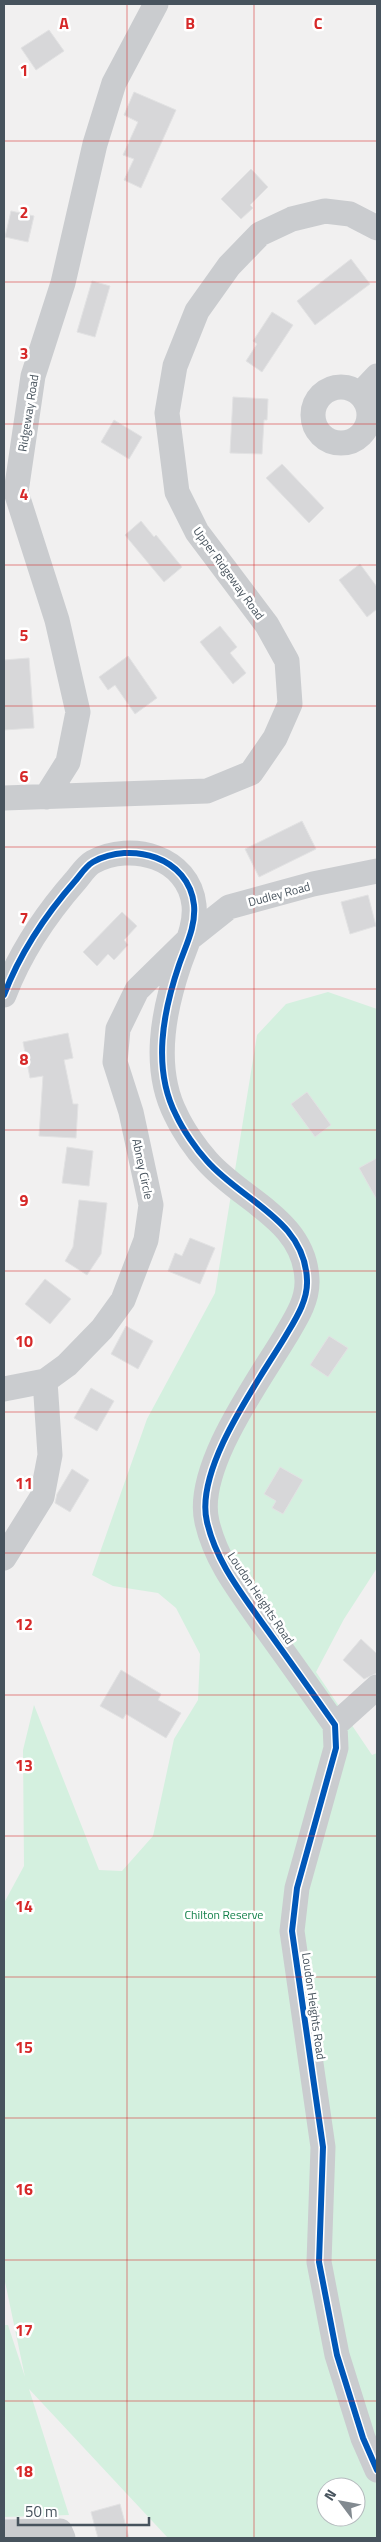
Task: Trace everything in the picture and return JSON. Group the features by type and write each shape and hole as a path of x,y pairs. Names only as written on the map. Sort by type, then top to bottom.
{"street":[{"name":"Ridgeway Road","path":"46,798 68,762 78,712 57,620 16,492 33,376 63,283 95,144 114,83 156,4"},
{"name":"Upper Ridgeway Road","path":"4,798 207,791 251,773 275,738 290,704 287,661 267,625 197,532 177,492 167,413 175,366 197,312 229,266 260,234 292,219 325,210 350,214 377,228"},
{"path":"360,394 377,376"},
{"name":"Loudon Heights Road","path":"4,995 52,908 90,863 116,853 135,853 168,861 186,879 194,905 190,938 163,1021 163,1077 170,1100 176,1115 207,1162 290,1231 302,1250 308,1282 302,1307 223,1443 208,1479 206,1518 220,1561 335,1725 336,1748 297,1888 292,1931 324,2147 319,2262 337,2355 362,2438 377,2470"},
{"name":"Dudley Road","path":"190,938 230,907 314,884 377,871"},
{"name":"Abney Circle","path":"4,1389 45,1381 66,1365 102,1330 123,1300 146,1240 151,1205 131,1112 115,1062 118,1029 137,990 190,938"},
{"path":"4,1558 42,1497 50,1455 45,1381"},
{"path":"335,1725 377,1687"},
{"path":"4,2532 60,2531 62,2538"}],"green space":[{"name":"Chilton Reserve","path":"328,992 377,1009 377,1568 344,1619 316,1672 372,1755 377,1753 377,2538 168,2538 29,2389 69,2515 4,2517 4,2325 8,2325 25,2377 4,2277 4,1903 24,1866 23,1750 34,1705 99,1870 122,1871 153,1836 174,1739 198,1700 200,1654 176,1608 158,1593 113,1586 92,1575 147,1419 215,1293 257,1035 286,1004"}],"building":[{"path":"49,30 64,51 36,70 21,48"},
{"path":"134,92 176,110 141,188 124,180 134,159 123,155 138,122 124,115"},
{"path":"251,169 268,187 250,205 253,208 241,219 221,199"},
{"path":"11,211 34,216 28,242 5,237"},
{"path":"351,259 370,284 315,325 297,301"},
{"path":"92,281 110,286 95,337 77,332"},
{"path":"272,312 293,325 262,372 246,361 257,344 253,341"},
{"path":"233,397 268,399 267,420 264,420 262,454 230,453"},
{"path":"114,420 142,437 129,459 101,442"},
{"path":"282,464 324,508 309,523 266,478"},
{"path":"141,521 154,537 156,535 182,567 164,582 125,535"},
{"path":"360,564 377,587 377,609 367,617 339,580"},
{"path":"220,626 237,647 230,653 246,673 233,684 200,642"},
{"path":"128,656 157,698 135,714 115,685 108,690 99,677"},
{"path":"29,658 34,728 4,730 4,660"},
{"path":"302,821 316,849 259,877 245,849"},
{"path":"368,895 376,926 350,934 341,902"},
{"path":"122,912 137,926 124,940 128,945 114,960 108,954 97,966 83,952"},
{"path":"68,1033 73,1058 64,1060 73,1104 78,1104 76,1138 39,1136 43,1076 30,1078 23,1042"},
{"path":"307,1092 331,1125 315,1137 291,1104"},
{"path":"67,1147 93,1151 89,1186 62,1183"},
{"path":"377,1158 377,1200 359,1168"},
{"path":"79,1200 107,1203 101,1254 87,1275 65,1261 73,1247"},
{"path":"190,1238 215,1248 200,1284 168,1271 175,1253 182,1256"},
{"path":"45,1279 71,1299 50,1324 25,1304"},
{"path":"126,1326 153,1341 138,1369 111,1354"},
{"path":"329,1336 348,1348 328,1377 310,1365"},
{"path":"91,1388 114,1401 97,1431 74,1418"},
{"path":"280,1467 303,1480 283,1514 272,1508 276,1501 264,1494"},
{"path":"72,1469 89,1480 70,1512 55,1503 57,1494"},
{"path":"361,1639 377,1654 377,1673 364,1679 343,1660"},
{"path":"121,1670 161,1694 158,1700 181,1713 166,1738 126,1714 123,1719 100,1706"},
{"path":"120,2504 129,2538 98,2538 91,2512"}],"cycle path":[{"path":"4,995 10,979 35,934 55,906 90,864 108,856 124,853 156,858 170,865 181,875 190,889 194,913 190,935 168,1002 162,1040 164,1078 169,1097 182,1127 203,1156 221,1175 284,1227 304,1259 307,1288 303,1303 293,1324 245,1401 219,1452 210,1477 206,1501 207,1522 216,1550 230,1575 335,1725 336,1748 297,1888 292,1931 323,2147 319,2262 337,2355 363,2438 377,2470"}]}
